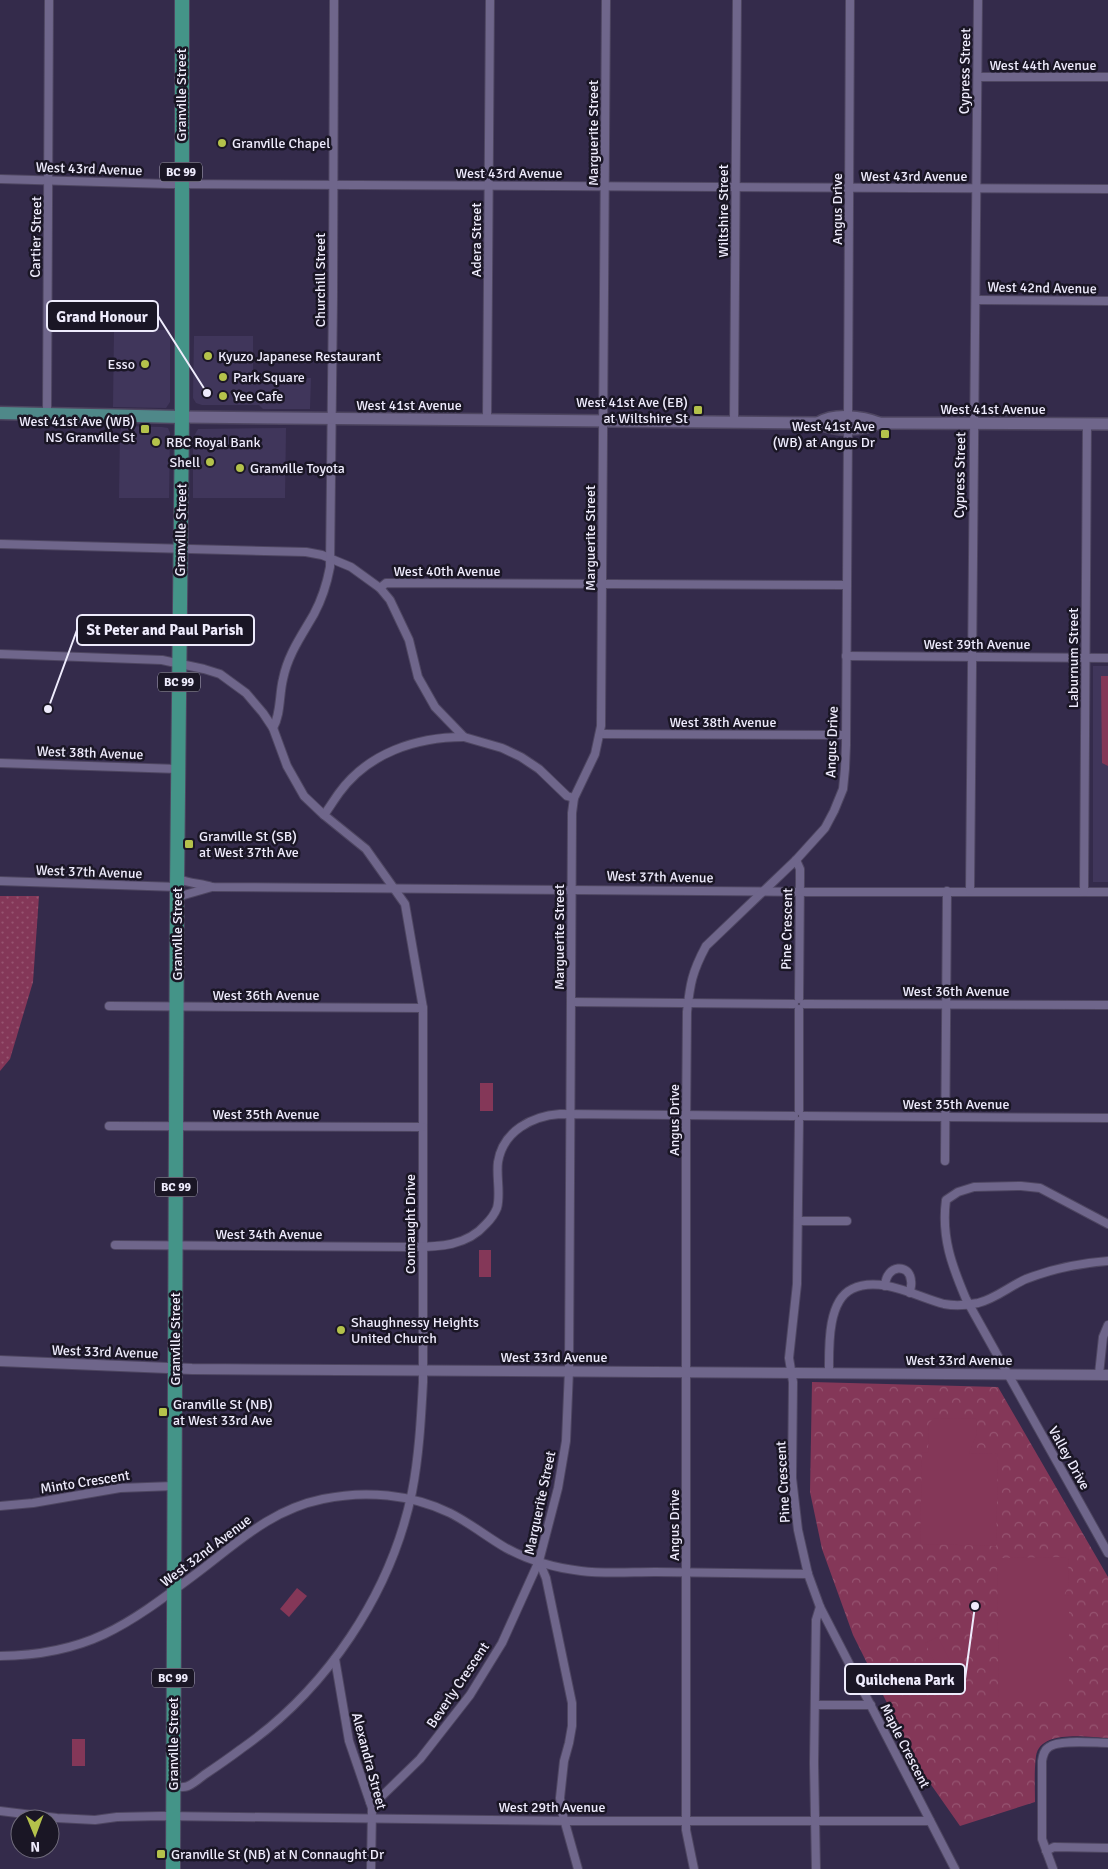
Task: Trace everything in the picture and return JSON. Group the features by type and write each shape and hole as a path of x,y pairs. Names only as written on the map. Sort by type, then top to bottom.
{"highway":[{"name":"Granville Street","path":"173,1869 177,887 182,418 182,0"}],"main road":[{"name":"West 41st Avenue","path":"0,412 182,418 818,423 826,418 848,423 868,419 879,424 1108,424"}],"street":[{"name":"Cartier Street","path":"47,414 49,0"},
{"name":"Churchill Street","path":"273,728 277,721 287,662 293,647 320,601 327,580 331,558 334,0"},
{"name":"Adera Street","path":"487,420 490,0"},
{"name":"Marguerite Street","path":"578,1869 564,1820 560,1798 564,1761 572,1726 572,1703 546,1578 538,1562 558,1488 566,1441 569,1370 572,813 574,798 595,754 600,734 606,0"},
{"name":"Wiltshire Street","path":"734,422 737,0"},
{"name":"Angus Drive","path":"694,1869 686,1830 686,1115 688,1003 690,983 697,963 706,946 816,840 834,811 844,778 846,735 850,0"},
{"name":"Cypress Street","path":"970,891 978,0"},
{"name":"West 44th Avenue","path":"978,77 1108,77"},
{"name":"West 43rd Avenue","path":"0,179 181,184 1108,189"},
{"name":"West 42nd Avenue","path":"976,300 1108,301"},
{"name":"Laburnum Street","path":"1084,892 1087,424"},
{"name":"West 40th Avenue","path":"0,544 306,552 331,558 351,567 380,588 385,583 846,585"},
{"path":"380,588 390,600 409,640 418,677 435,706 464,737"},
{"path":"0,654 162,660 180,663"},
{"name":"West 39th Avenue","path":"846,656 1108,658"},
{"name":"Connaught Drive","path":"173,1787 187,1787 255,1740 309,1690 335,1659 357,1625 387,1568 401,1531 410,1499 419,1437 423,1370 423,1008 405,904 366,849 304,796 294,782 273,728 254,701 220,674 180,663"},
{"name":"West 38th Avenue","path":"600,734 846,735"},
{"path":"324,815 339,792 378,758 410,743 446,737 464,737 502,748 521,757 539,769 567,796 574,798"},
{"name":"West 38th Avenue","path":"0,763 178,769"},
{"name":"Pine Crescent","path":"796,860 800,869 798,1221 796,1284 789,1358 793,1382 792,1478 795,1510 808,1574 820,1607 816,1620 814,1705 816,1869"},
{"name":"West 37th Avenue","path":"0,881 177,887 800,892 1108,892"},
{"name":"West 37th Avenue","path":"177,887 188,883 212,887"},
{"path":"945,1161 947,891"},
{"name":"West 36th Avenue","path":"572,1002 1108,1005"},
{"name":"West 36th Avenue","path":"109,1006 423,1008"},
{"name":"West 35th Avenue","path":"571,1114 1108,1118"},
{"name":"West 34th Avenue","path":"115,1245 422,1247 451,1244 466,1240 481,1230 497,1208 498,1161 502,1146 516,1130 529,1121 544,1115 571,1114"},
{"name":"West 35th Avenue","path":"109,1126 423,1127"},
{"path":"1009,1374 970,1304 952,1267 945,1229 944,1214 946,1200 958,1192 974,1187 1040,1188 1108,1224"},
{"path":"798,1221 847,1221"},
{"path":"829,1373 830,1341 834,1315 841,1298 846,1292 860,1286 875,1284 885,1286 946,1304 980,1303 1026,1280 1063,1268 1108,1260"},
{"path":"885,1286 885,1279 890,1271 896,1268 909,1274 911,1281 910,1293"},
{"path":"1104,1374 1102,1342 1108,1324"},
{"name":"West 33rd Avenue","path":"0,1362 175,1368 1104,1374"},
{"name":"Valley Drive","path":"1009,1374 1108,1553"},
{"name":"Minto Crescent","path":"0,1506 33,1503 120,1488 174,1486"},
{"name":"West 32nd Avenue","path":"0,1656 44,1653 68,1648 88,1642 124,1626 254,1529 284,1512 321,1499 343,1496 368,1494 410,1499 430,1504 478,1529 506,1548 538,1562 581,1571 808,1574"},
{"name":"Beverly Crescent","path":"370,1802 381,1797 420,1759 470,1696 502,1643 538,1562"},
{"name":"Maple Crescent","path":"820,1607 955,1869"},
{"name":"Alexandra Street","path":"335,1659 349,1741 370,1802 372,1819 371,1869"},
{"path":"814,1705 871,1705"},
{"path":"1053,1869 1042,1840 1042,1760 1044,1752 1050,1745 1060,1743 1108,1743"},
{"path":"0,1810 57,1818 95,1820 117,1817 173,1816"},
{"name":"West 29th Avenue","path":"173,1816 372,1819 930,1821"},
{"path":"1046,1851 1054,1847 1108,1848"}],"shaded area":[{"path":"114,330 170,330 170,402 166,408 113,407"},
{"path":"194,336 253,336 253,377 311,378 310,409 263,409 259,405 202,405 196,403 193,398"},
{"path":"122,426 168,428 170,433 169,498 119,498 120,432"},
{"path":"286,428 285,498 193,498 193,438 198,429"},
{"path":"1093,666 1108,666 1108,882 1093,882"}],"green space":[{"path":"1101,676 1108,676 1108,766 1102,763"},
{"path":"0,896 39,896 33,982 10,1059 0,1071"},
{"path":"480,1083 493,1083 493,1111 480,1111"},
{"path":"479,1250 491,1250 491,1277 479,1277"},
{"path":"812,1382 998,1387 1108,1577 1108,1738 1066,1736 1055,1738 1039,1747 1035,1762 1035,1802 960,1826 920,1769 853,1635 822,1549 810,1492"},
{"path":"934,1418 977,1419 976,1436 969,1453 998,1454 996,1546 920,1544 922,1453 928,1452 929,1423"},
{"path":"1068,1557 1069,1585 1064,1595 1069,1596 1069,1697 999,1697 997,1563 1002,1558"},
{"path":"297,1588 307,1596 289,1617 280,1609"},
{"path":"938,1637 956,1673 944,1680 925,1643"},
{"path":"72,1739 85,1739 85,1766 72,1766"}],"place":[{"name":"Granville Chapel","path":"222,143"},
{"name":"Kyuzo Japanese Restaurant","path":"208,356"},
{"name":"Esso","path":"145,364"},
{"name":"Park Square","path":"223,377"},
{"name":"Grand Honour","path":"207,393"},
{"name":"Yee Cafe","path":"223,396"},
{"name":"West 41st Ave (EB) at Wiltshire St","path":"698,410"},
{"name":"West 41st Ave (WB) NS Granville St","path":"145,429"},
{"name":"West 41st Ave (WB) at Angus Dr","path":"885,434"},
{"name":"RBC Royal Bank","path":"156,442"},
{"name":"Shell","path":"210,462"},
{"name":"Granville Toyota","path":"240,468"},
{"name":"St Peter and Paul Parish","path":"48,709"},
{"name":"Granville St (SB) at West 37th Ave","path":"189,844"},
{"name":"Shaughnessy Heights United Church","path":"341,1330"},
{"name":"Granville St (NB) at West 33rd Ave","path":"163,1412"},
{"name":"Quilchena Park","path":"975,1606"},
{"name":"Granville St (NB) at N Connaught Dr","path":"161,1854"}]}
